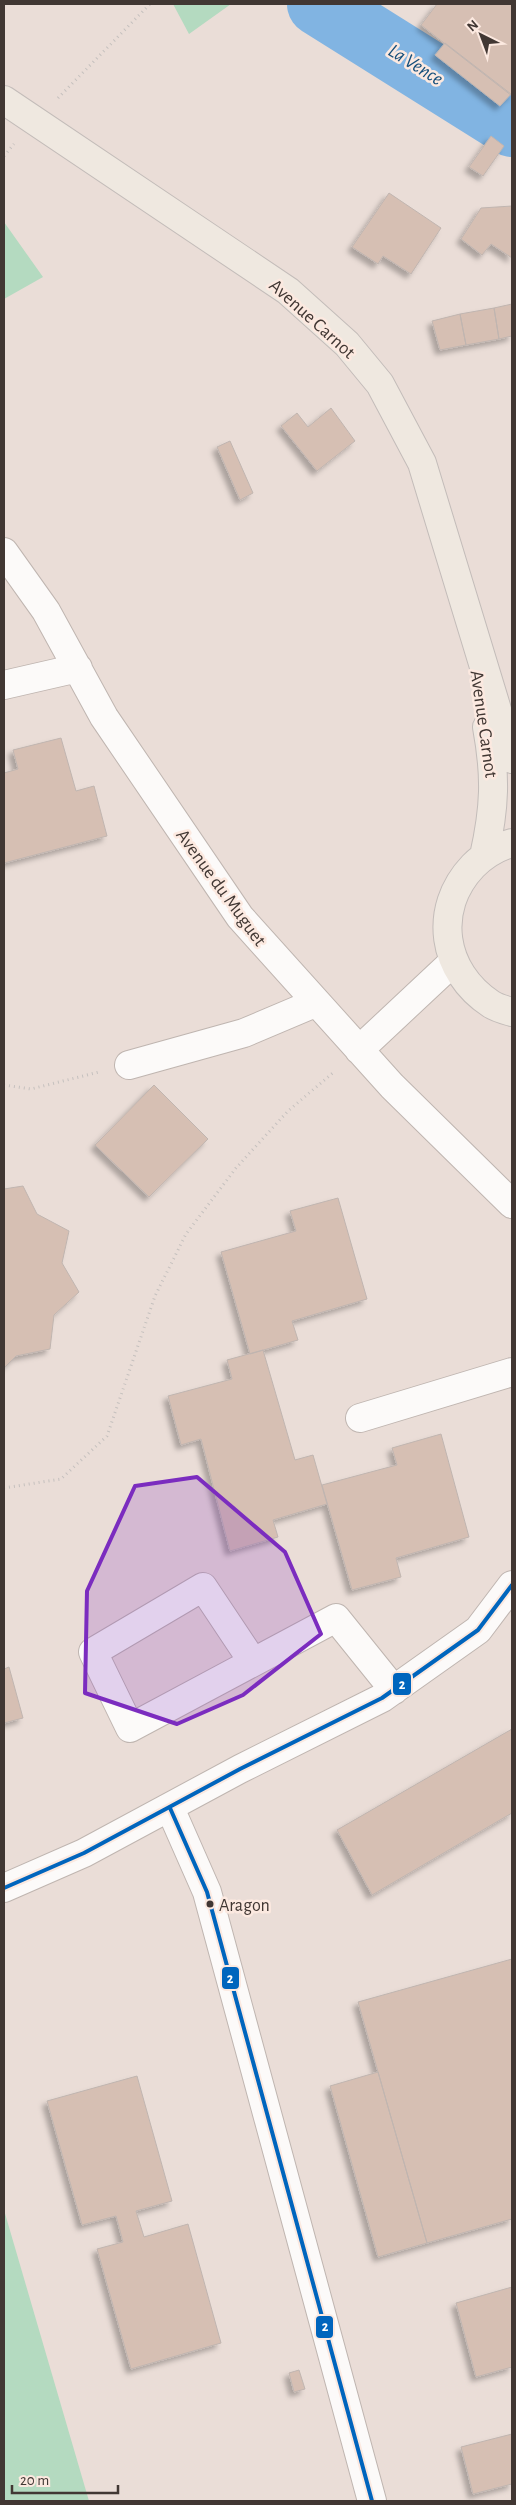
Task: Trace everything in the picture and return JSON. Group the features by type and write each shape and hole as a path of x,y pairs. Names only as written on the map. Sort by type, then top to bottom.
{"main road":[{"name":"Avenue Carnot","path":"4,100 288,291 347,344 380,384 422,463 512,759"},
{"name":"Avenue Carnot","path":"469,622 494,766 492,819 484,856"},
{"path":"512,843 484,856 463,877 450,903 446,933 453,962 469,987 492,1005 512,1012"}],"street":[{"name":"Avenue du Muguet","path":"4,552 46,611 104,717 240,917 315,1004 392,1086 512,1204"},
{"path":"4,684 78,668"},
{"path":"360,1050 453,962"},
{"path":"129,1065 244,1033 315,1004"},
{"path":"360,1418 512,1372"},
{"path":"4,1888 84,1853 240,1769 394,1690 478,1630 512,1585"},
{"path":"253,1662 203,1587 93,1652 130,1728 336,1618 394,1690"},
{"path":"170,1808 207,1892 372,2501"}],"path":[{"path":"35,121 119,39 150,4"},
{"path":"4,1488 61,1479 107,1436 155,1296 186,1234 236,1168 288,1110 360,1050"},
{"path":"4,1085 32,1089 129,1065"}],"highlighted area":[{"path":"197,1477 285,1552 321,1634 243,1695 177,1724 85,1693 87,1591 135,1486"}],"green space":[{"path":"173,4 231,4 189,34"},
{"path":"4,222 43,277 4,299"},
{"path":"4,2210 89,2501 4,2501"}],"building":[{"path":"437,4 512,4 512,96 421,25"},
{"path":"445,43 511,94 500,106 435,55"},
{"path":"491,136 504,146 483,176 469,167"},
{"path":"389,193 441,228 411,274 383,256 378,264 352,247"},
{"path":"512,206 512,258 491,244 482,255 461,239 481,208"},
{"path":"512,304 512,336 499,339 494,308"},
{"path":"494,308 499,339 466,345 460,314"},
{"path":"460,314 466,345 440,350 432,321"},
{"path":"331,408 355,441 317,471 281,426 297,413 308,427"},
{"path":"230,441 253,493 240,500 217,447"},
{"path":"61,738 76,791 94,786 107,836 4,863 4,773 18,769 13,750"},
{"path":"154,1085 208,1139 149,1197 95,1145"},
{"path":"23,1186 37,1214 69,1231 62,1263 79,1292 54,1315 50,1349 16,1356 4,1368 4,1189"},
{"path":"338,1198 367,1299 292,1321 298,1340 250,1354 221,1252 296,1231 290,1211"},
{"path":"263,1350 295,1460 313,1455 327,1504 273,1520 278,1537 230,1551 201,1439 181,1445 168,1396 232,1379 227,1360"},
{"path":"441,1434 469,1537 396,1558 401,1577 352,1590 322,1485 397,1465 392,1448"},
{"path":"9,1667 23,1718 4,1723 4,1669"},
{"path":"512,1729 512,1813 372,1895 337,1830"},
{"path":"512,1959 512,2219 427,2243 358,2002"},
{"path":"378,2072 427,2243 378,2257 330,2086"},
{"path":"137,2076 172,2201 136,2211 144,2237 188,2224 221,2343 131,2369 97,2249 123,2242 116,2216 82,2225 47,2101"},
{"path":"512,2287 512,2367 476,2377 456,2303"},
{"path":"299,2370 305,2389 294,2392 289,2373"},
{"path":"512,2434 512,2484 473,2494 461,2447"}],"waterway":[{"name":"La Vence","path":"319,4 512,125"}],"transit line":[{"name":"2","path":"4,1888 84,1853 240,1769 382,1698 478,1630 512,1585"},
{"name":"2","path":"170,1808 207,1892 372,2501"}],"place":[{"name":"Aragon","path":"210,1904"}]}
